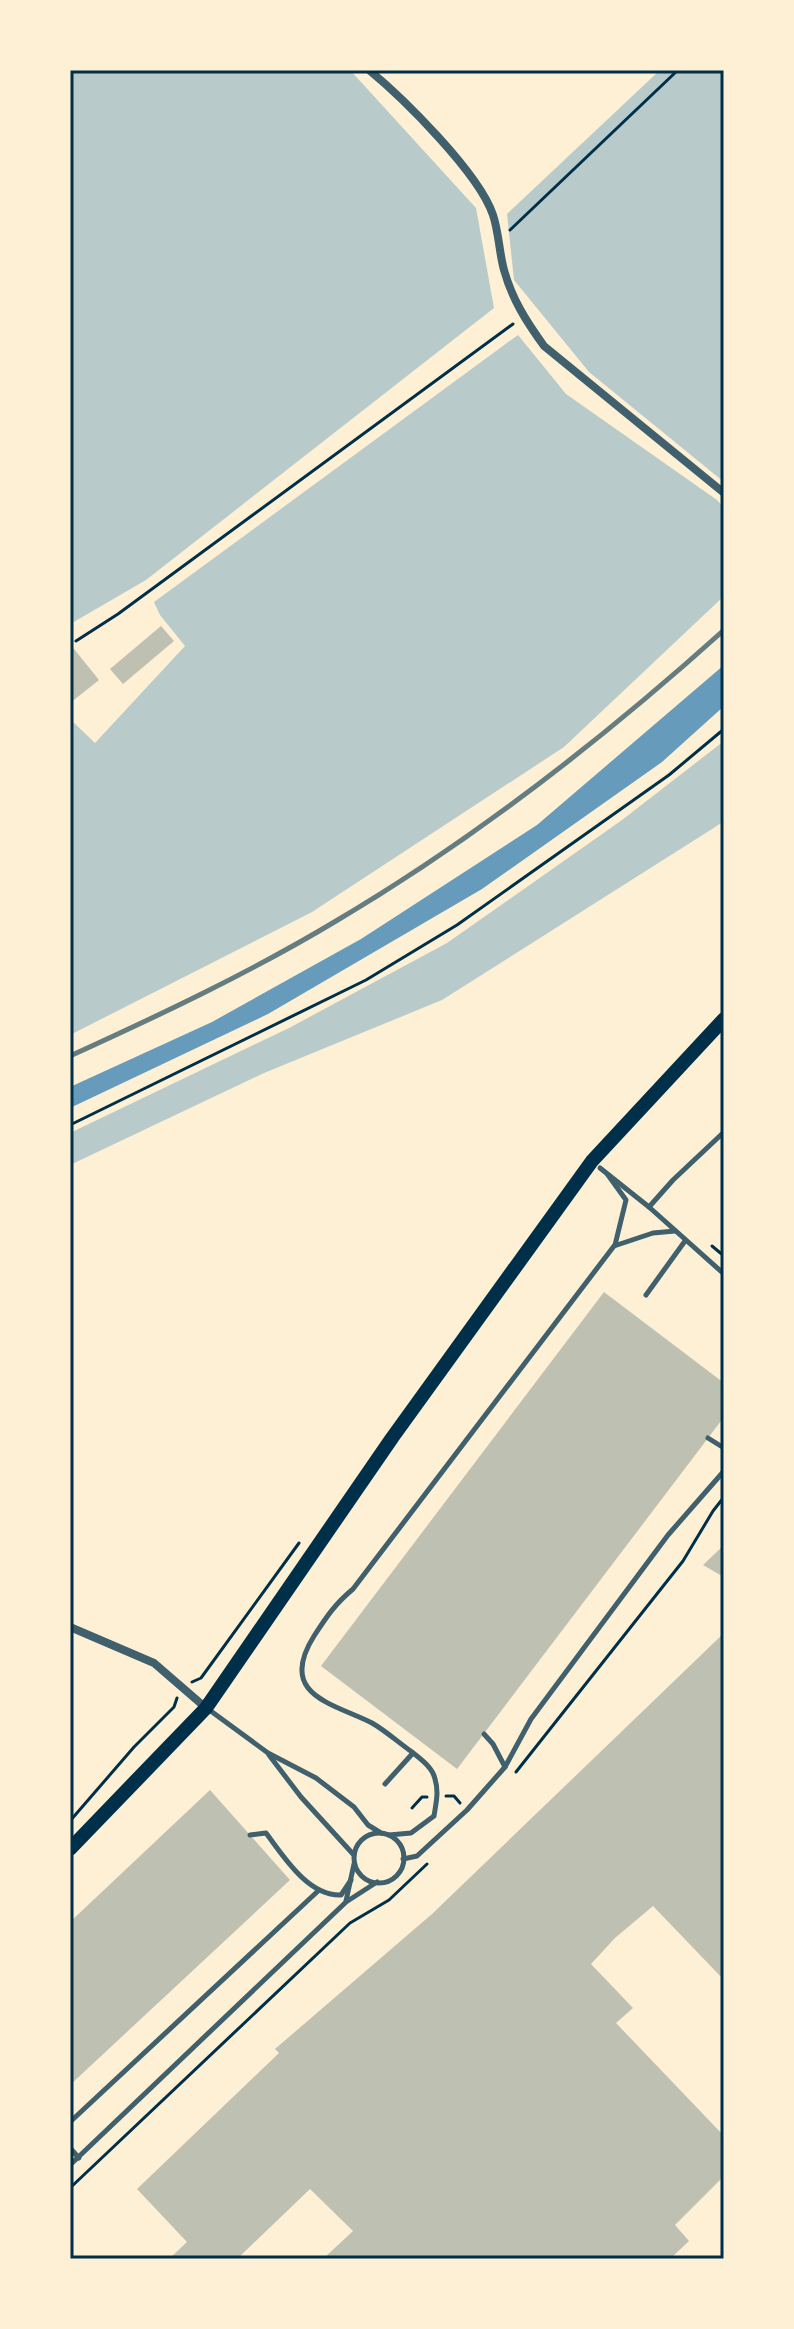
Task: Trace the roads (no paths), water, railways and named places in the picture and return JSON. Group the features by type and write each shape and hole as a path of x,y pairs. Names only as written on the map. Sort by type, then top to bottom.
{"main road":[{"path":"70,1849 206,1708 392,1438 592,1161 724,1019"}],"street":[{"path":"369,70 395,91 479,188 492,214 511,293 544,346 724,493"},
{"path":"70,1627 154,1663 206,1708"}],"lane":[{"path":"649,1207 724,1132"},
{"path":"600,1168 724,1274"},
{"path":"206,1708 268,1753 316,1778 354,1807 368,1825 381,1833 411,1833 434,1816 438,1796 435,1776 413,1753 373,1724 319,1700 306,1683 302,1662 308,1646 334,1605 353,1589 614,1246 626,1200 608,1175"},
{"path":"614,1246 653,1233 675,1231"},
{"path":"646,1295 685,1241"},
{"path":"708,1438 724,1448"},
{"path":"403,1859 417,1856 467,1810 505,1767 531,1719 668,1535 724,1471"},
{"path":"484,1734 505,1767"},
{"path":"268,1753 301,1797 354,1855"},
{"path":"385,1784 413,1753"},
{"path":"250,1835 266,1833 288,1862 318,1891 341,1895 351,1880"},
{"path":"346,1902 354,1855 361,1840 381,1833"},
{"path":"354,1863 362,1876 377,1882 384,1882 398,1874 403,1859 400,1845 389,1835"},
{"path":"70,2165 346,1902 377,1882"},
{"path":"70,2122 318,1891"},
{"path":"70,2148 79,2158"}],"water":[{"path":"724,665 723,707 662,762 482,889 268,1014 70,1108 70,1087 212,1022 361,939 537,825"}],"railway":[{"path":"70,1056 238,975 304,940 388,889 537,785 632,710 724,630"}]}
